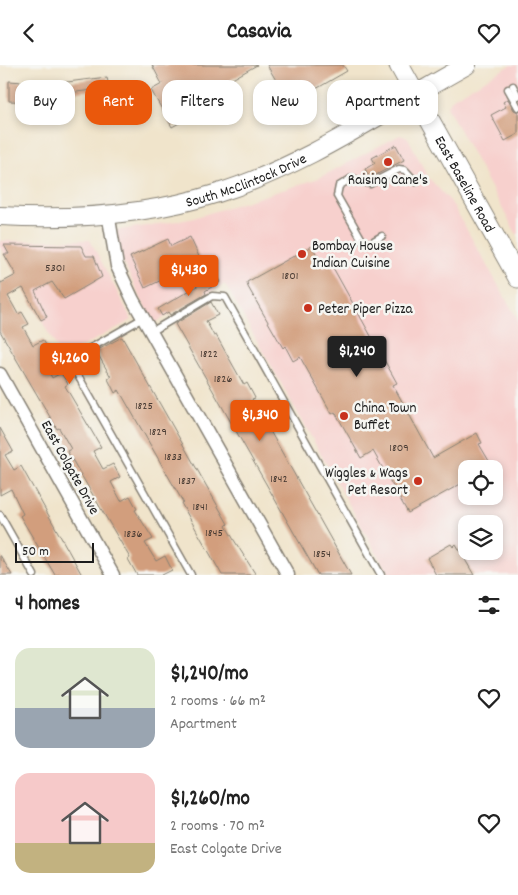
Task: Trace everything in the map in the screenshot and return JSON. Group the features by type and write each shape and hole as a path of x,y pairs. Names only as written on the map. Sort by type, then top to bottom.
{"main road":[{"name":"East Baseline Road","path":"399,65 407,80"},
{"name":"South McClintock Drive","path":"438,81 467,65"},
{"name":"South McClintock Drive","path":"0,217 68,217 180,203 219,193 253,180 296,161 359,125"},
{"name":"East Baseline Road","path":"432,125 518,278"}],"street":[{"path":"108,213 117,266 143,318 288,575"},
{"name":"East Colgate Drive","path":"0,374 113,575"}],"lane":[{"path":"518,96 511,88 518,107"},
{"path":"382,236 370,243 365,243 360,238 337,196 339,187 352,179 370,184 399,169 405,170 416,183"},
{"path":"151,332 212,296 225,297 381,575"},
{"path":"143,318 75,357 76,372 191,575"},
{"path":"0,515 34,575"}],"shaded area":[{"path":"511,65 518,65 518,237 447,107 453,98"},
{"path":"400,135 408,138 428,177 451,202 518,320 518,575 389,575 225,284 153,324 121,258 114,231 190,219 319,178"},
{"path":"90,240 132,320 62,357 0,247 0,241"}],"building":[{"path":"152,65 257,65 231,80 162,80 162,84"},
{"path":"267,65 343,65 347,71 331,80 327,80 327,83 317,88 317,80 276,80"},
{"path":"107,77 108,80 85,80 85,91 75,92 75,81"},
{"path":"9,81 15,81 15,101 9,101"},
{"path":"162,84 162,109 152,92 152,89"},
{"path":"508,99 514,110 518,112 518,134 505,141 491,115 506,107 503,102"},
{"name":"Raising Cane's","path":"396,145 404,160 370,178 365,169 375,163 372,158"},
{"path":"190,237 201,261 145,288 130,257 168,239 171,246"},
{"path":"4,245 81,246 86,256 94,256 102,277 64,299 52,282 35,291 47,317 41,320 23,288 8,296 18,314 22,312 29,324 23,327 33,345 43,340 51,353 42,358 52,378 61,373 68,384 65,386 101,447 93,451 103,469 113,464 120,477 111,482 121,501 130,496 137,509 135,510 153,539 145,543 156,561 165,556 172,570 162,575 137,575 128,559 130,558 67,451 71,449 59,428 57,429 0,331 0,281 1,283 16,275 4,254 9,254"},
{"path":"312,246 324,268 331,264 397,383 393,385 433,458 477,433 482,443 479,444 488,460 458,460 458,485 408,513 373,451 361,458 335,412 332,414 300,357 293,361 285,346 283,348 248,287 247,282"},
{"path":"216,275 220,282 205,291 206,294 170,315 168,312 162,316 158,309"},
{"path":"211,302 218,315 206,321 244,385 247,383 255,398 252,399 351,575 318,575 175,324"},
{"path":"122,337 228,524 226,526 256,575 222,575 119,390 115,393 108,379 111,377 96,351"},
{"path":"0,428 13,451 5,455 14,470 21,466 82,575 55,575 20,516 23,514 11,489 0,495"},
{"path":"451,544 453,547 456,544 458,547 458,560 465,560 474,575 436,575 427,558"},
{"path":"0,555 12,575 0,575"}],"place":[{"name":"Raising Cane's","path":"388,162"},
{"name":"Bombay House Indian Cuisine","path":"302,254"},
{"name":"Peter Piper Pizza","path":"308,308"},
{"name":"China Town Buffet","path":"344,416"},
{"name":"Wiggles & Wags Pet Resort","path":"418,481"}]}
